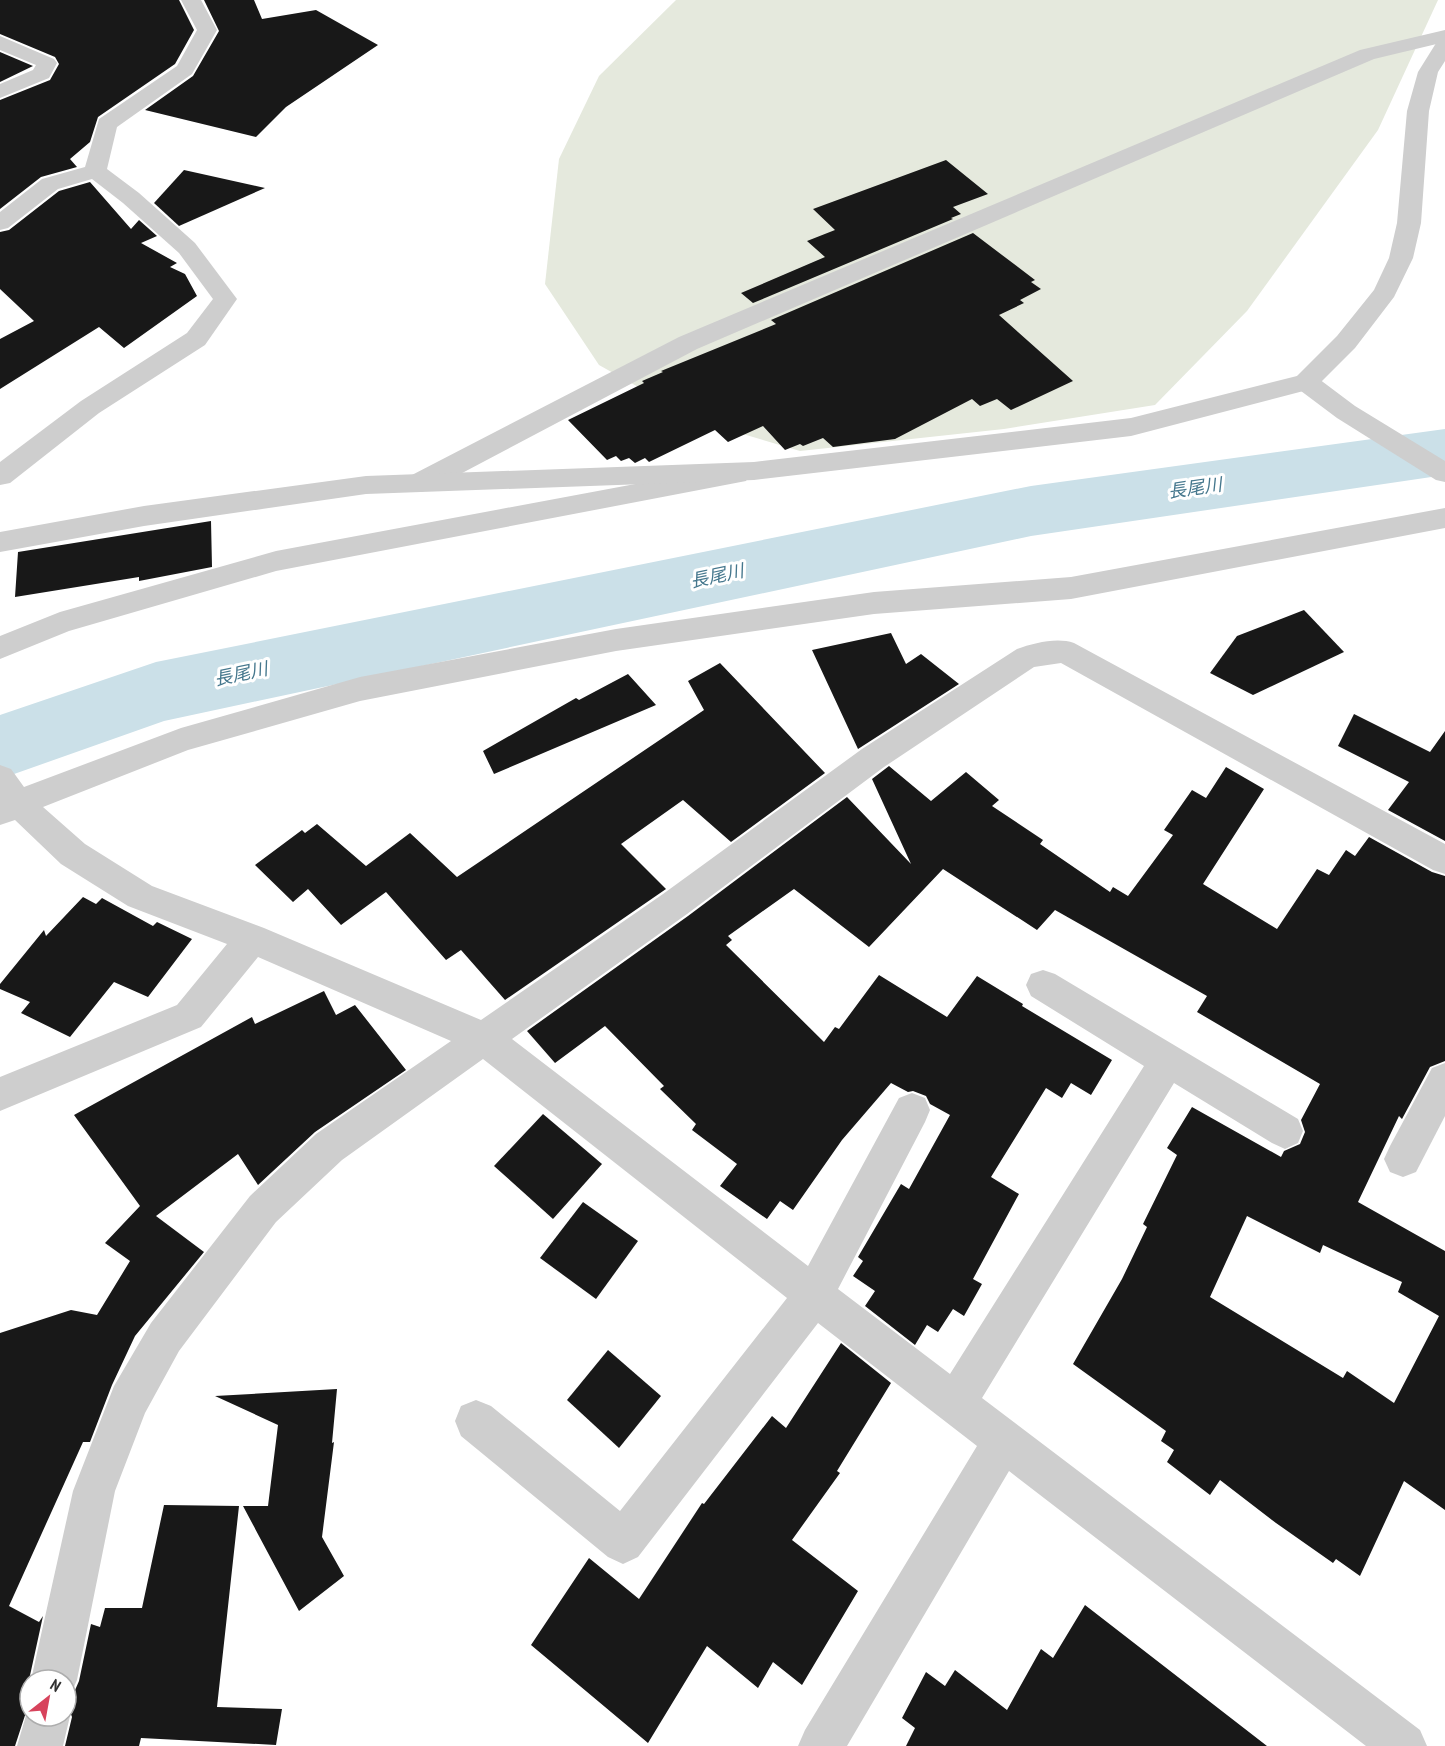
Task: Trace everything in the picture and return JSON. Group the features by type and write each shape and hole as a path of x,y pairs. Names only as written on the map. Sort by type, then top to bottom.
{"street":[{"path":"95,171 107,124 185,70 207,30 191,0"},
{"path":"420,483 699,338 1367,54 1445,36"},
{"path":"0,42 47,63 42,74 0,92"},
{"path":"0,648 60,624 276,561 754,471 1131,427 1306,382 1346,342 1379,300 1401,258 1409,223 1418,111 1428,72 1445,44"},
{"path":"0,223 50,184 95,171"},
{"path":"0,476 90,407 196,339 225,299 187,248 131,198 95,171"},
{"path":"1306,382 1346,412 1445,472"},
{"path":"0,542 144,516 354,487 754,471"},
{"path":"6,798 182,740 360,689 616,640 862,605 1071,588 1445,518"},
{"path":"57,1668 94,1491 129,1401 165,1337 263,1209 329,1147 675,904 873,758 1027,657 1064,651 1445,860"},
{"path":"6,798 73,854 140,896 252,939 483,1038 955,1404 1404,1746"},
{"path":"0,1094 189,1016 252,939"},
{"path":"1043,985 1285,1131"},
{"path":"955,1404 1167,1060"},
{"path":"1403,1159 1445,1080"},
{"path":"476,1420 623,1542 814,1295 912,1110"},
{"path":"832,1741 1004,1440"},
{"path":"40,1746 44,1728"}],"shaded area":[{"path":"676,0 1438,0 1378,130 1247,311 1155,405 1004,429 800,451 699,421 599,365 545,284 559,159 599,76"}],"building":[{"path":"0,0 179,0 194,30 175,64 98,117 90,142 70,159 77,167 41,177 0,209 0,100 50,80 59,64 55,57 0,34"},
{"path":"204,0 254,0 262,19 316,10 378,45 286,107 256,137 145,110 193,76 219,31"},
{"path":"0,52 33,66 0,82"},
{"path":"946,160 988,194 953,207 961,214 951,218 953,219 753,303 741,293 825,257 807,241 835,230 813,209"},
{"path":"184,170 265,188 179,226 154,203"},
{"path":"90,182 131,229 139,220 157,236 141,243 177,263 170,267 185,274 197,296 124,348 99,327 0,389 0,339 34,321 0,289 0,232 9,230 59,191"},
{"path":"973,233 1035,280 1031,282 1041,289 1020,300 1024,303 999,315 1073,381 1011,410 997,399 980,406 972,399 895,439 833,447 823,438 785,450 763,426 728,442 715,430 649,462 645,458 635,463 629,458 621,461 616,456 607,460 568,420 644,383 642,381 663,372 661,371 776,324 771,320"},
{"path":"211,521 212,567 139,581 139,577 15,597 18,552"},
{"path":"1304,610 1344,652 1253,695 1210,673 1237,636"},
{"path":"891,633 906,664 921,654 959,684 858,749 812,650"},
{"path":"720,663 825,773 731,842 683,800 621,844 666,889 505,1000 461,950 446,960 386,892 341,925 308,889 293,902 255,865 302,830 305,833 317,824 366,866 410,833 457,877 704,710 688,681"},
{"path":"628,674 656,705 494,774 483,751 576,698 579,700"},
{"path":"1354,714 1430,752 1445,731 1445,841 1388,810 1409,782 1338,746"},
{"path":"889,766 931,801 966,772 999,800 992,806 1043,840 1040,844 1110,892 1113,887 1128,896 1173,835 1164,830 1192,790 1206,798 1226,767 1264,789 1203,884 1277,929 1317,869 1329,875 1346,850 1355,856 1369,837 1432,872 1445,876 1445,1061 1430,1067 1402,1119 1399,1116 1358,1202 1445,1251 1445,1510 1404,1481 1360,1576 1336,1559 1333,1563 1220,1480 1210,1495 1167,1462 1174,1450 1161,1441 1166,1431 1073,1364 1122,1279 1147,1227 1143,1224 1177,1155 1167,1148 1192,1107 1281,1157 1284,1151 1300,1144 1305,1132 1301,1120 1320,1084 1197,1012 1207,996 1055,910 1037,930 943,869 869,947 794,889 728,936 732,940 726,945 824,1042 835,1027 839,1029 879,975 947,1017 977,976 1112,1060 1091,1095 1071,1083 1062,1098 1046,1088 991,1177 1019,1194 973,1279 982,1284 964,1316 953,1309 938,1332 927,1325 915,1345 865,1306 875,1291 853,1276 863,1261 858,1257 901,1184 909,1189 950,1115 930,1104 926,1096 913,1091 908,1092 891,1083 842,1140 793,1210 780,1201 767,1219 720,1186 737,1164 692,1130 696,1124 660,1089 664,1086 605,1026 555,1063 527,1031 688,916 847,797 911,864 872,779","holes":["1247,1216 1320,1253 1323,1245 1402,1282 1398,1292 1439,1316 1394,1403 1347,1371 1343,1378 1210,1297"]},
{"path":"83,897 96,904 102,898 153,926 157,922 192,939 148,997 114,982 70,1037 21,1013 30,1002 0,989 0,984 44,930 46,936"},
{"path":"324,991 336,1015 355,1005 406,1070 315,1132 258,1185 238,1154 156,1216 204,1252 135,1336 112,1385 90,1442 83,1442 9,1606 39,1622 43,1616 32,1668 18,1668 18,1728 21,1728 15,1746 0,1746 0,1333 71,1310 97,1315 130,1261 105,1243 140,1206 74,1115 252,1017 255,1024"},
{"path":"543,1114 602,1164 553,1219 494,1166"},
{"path":"583,1202 638,1241 596,1299 540,1258"},
{"path":"841,1343 891,1383 837,1471 840,1473 792,1540 858,1591 802,1685 773,1662 758,1688 707,1646 648,1743 531,1645 589,1558 639,1599 702,1503 704,1504 772,1416 786,1428"},
{"path":"608,1350 661,1396 619,1448 567,1400"},
{"path":"337,1389 332,1443 334,1442 322,1537 344,1576 299,1611 243,1506 268,1506 278,1425 215,1396"},
{"path":"164,1505 239,1506 217,1707 282,1709 276,1745 141,1738 139,1746 65,1746 69,1728 78,1728 78,1683 91,1624 100,1627 105,1608 142,1608"},
{"path":"1085,1605 1267,1746 906,1746 915,1728 902,1718 926,1672 945,1686 955,1670 1007,1710 1041,1649 1053,1658"}],"waterway":[{"name":"長尾川","path":"0,747 156,692 1031,511 1445,452"}]}
